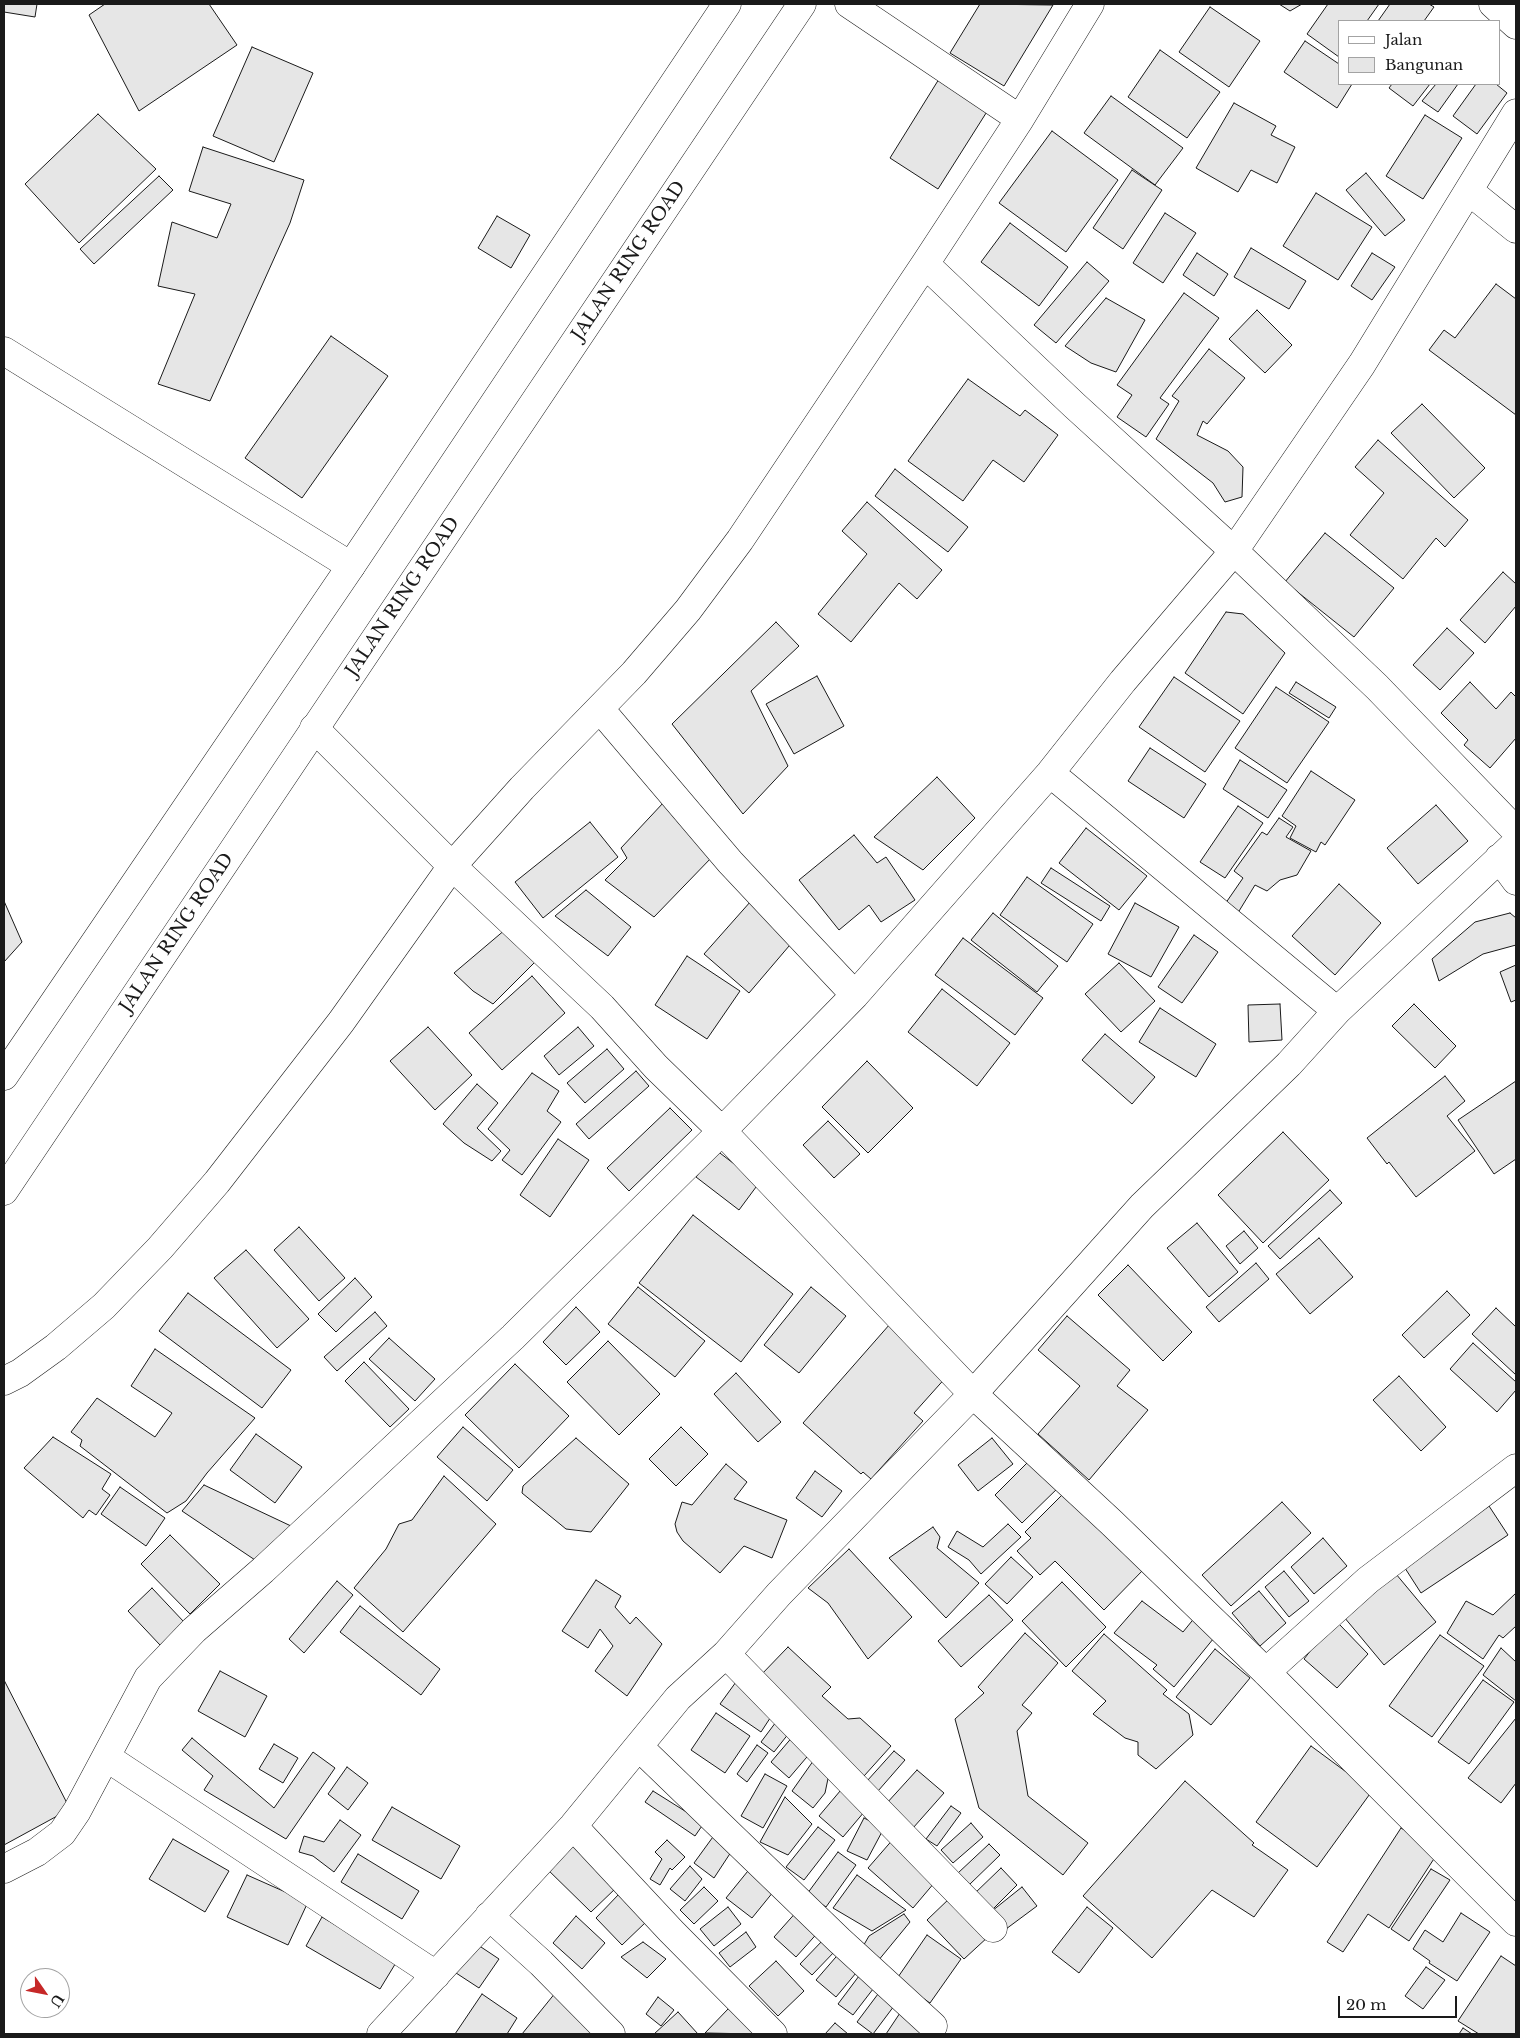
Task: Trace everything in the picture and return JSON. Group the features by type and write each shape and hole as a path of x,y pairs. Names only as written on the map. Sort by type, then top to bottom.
{"main road":[{"path":"4,1076 351,566 727,4"},
{"name":"JALAN RING ROAD","path":"4,1191 802,4"},
{"path":"849,4 1020,119"},
{"path":"4,1381 20,1373 56,1347 104,1306 160,1248 217,1182 341,1022 452,866 522,788 634,673 688,610 740,540 925,264 1020,119 1090,4"},
{"path":"1493,4 1516,25"},
{"path":"4,1869 37,1852 62,1833 77,1811 148,1678 194,1630 264,1570 513,1336 722,1131 855,995 1050,773 1123,681 1234,551 1362,364 1516,113"},
{"path":"1469,191 1516,229"},
{"path":"925,264 1074,405 1234,551 1377,687 1516,831"},
{"path":"4,351 351,566"},
{"path":"600,709 730,862 855,995"},
{"path":"314,728 452,866 602,1007 656,1067 722,1131 973,1394 1112,1523 1266,1672 1516,1922"},
{"path":"1050,773 1337,1011"},
{"path":"382,2034 573,1826 678,1698 726,1654 779,1594 973,1394 1142,1206 1289,1064 1337,1011 1508,851 1516,881"},
{"path":"1266,1672 1368,1580 1516,1468"},
{"path":"726,1654 992,1928"},
{"path":"639,1747 839,1940 932,2026"},
{"path":"106,1757 436,1975"},
{"path":"573,1826 670,1931 774,2034"},
{"path":"489,1916 541,1963 611,2034"}],"building":[{"path":"4,4 37,4 35,17 4,12"},
{"path":"105,4 209,4 237,45 139,111 89,15"},
{"path":"980,4 1053,5 1004,86 950,53"},
{"path":"1279,4 1302,4 1290,11"},
{"path":"1328,4 1379,4 1368,20 1338,20 1338,56 1307,34"},
{"path":"1390,4 1429,4 1434,7 1425,20 1379,20"},
{"path":"1210,7 1260,41 1229,87 1179,52"},
{"path":"1305,41 1338,63 1338,85 1351,85 1337,108 1284,72"},
{"path":"252,47 313,73 274,162 213,136"},
{"path":"1160,50 1220,92 1187,138 1128,97"},
{"path":"939,79 988,110 938,189 890,158"},
{"path":"1391,85 1429,85 1413,106 1389,88"},
{"path":"1435,85 1457,85 1438,112 1422,101"},
{"path":"1475,85 1497,85 1507,93 1477,134 1453,116"},
{"path":"1111,96 1183,148 1155,185 1084,133"},
{"path":"1234,103 1276,126 1271,135 1295,147 1277,183 1251,170 1238,192 1196,168"},
{"path":"98,114 156,169 79,243 25,184"},
{"path":"1425,115 1462,138 1423,199 1386,176"},
{"path":"1052,131 1118,180 1066,252 999,203"},
{"path":"203,147 304,180 290,223 210,401 158,384 195,294 158,286 172,222 217,238 231,204 189,191"},
{"path":"1132,170 1162,190 1123,249 1093,228"},
{"path":"1366,173 1405,220 1385,236 1346,190"},
{"path":"159,176 173,190 94,264 80,249"},
{"path":"1316,193 1372,227 1338,280 1283,246"},
{"path":"1165,213 1196,233 1163,283 1133,263"},
{"path":"497,216 530,235 511,268 478,248"},
{"path":"1010,223 1068,267 1039,306 981,262"},
{"path":"1251,248 1306,281 1289,309 1234,277"},
{"path":"1197,253 1228,274 1214,296 1183,275"},
{"path":"1372,253 1395,267 1372,300 1351,286"},
{"path":"1087,262 1109,281 1056,343 1034,325"},
{"path":"1496,284 1516,299 1516,415 1429,350 1444,330 1455,338"},
{"path":"1184,293 1219,318 1160,398 1169,404 1146,437 1117,417 1132,395 1117,385"},
{"path":"1106,298 1145,320 1116,372 1091,363 1065,346"},
{"path":"1257,310 1292,345 1265,373 1229,339"},
{"path":"331,336 388,376 302,498 245,458"},
{"path":"1209,349 1245,378 1207,424 1203,421 1197,435 1228,451 1243,467 1242,497 1225,502 1213,483 1156,439 1179,401 1172,396"},
{"path":"968,379 1020,416 1025,410 1058,435 1024,482 993,460 963,501 908,461"},
{"path":"1422,404 1485,468 1454,498 1391,433"},
{"path":"1378,440 1468,520 1445,547 1436,538 1403,579 1350,535 1384,493 1355,467"},
{"path":"895,469 968,527 948,552 875,496"},
{"path":"867,502 942,570 917,599 899,583 851,642 818,614 867,554 842,531"},
{"path":"1325,533 1394,588 1354,637 1285,582"},
{"path":"1503,572 1516,584 1516,606 1485,643 1460,620"},
{"path":"1226,612 1243,614 1285,653 1243,714 1185,673"},
{"path":"776,622 799,646 751,691 788,766 743,814 672,724"},
{"path":"1447,628 1474,653 1440,690 1413,665"},
{"path":"817,676 844,726 794,754 766,704"},
{"path":"1174,677 1240,721 1205,772 1139,727"},
{"path":"1296,682 1336,707 1329,718 1289,693"},
{"path":"1470,682 1496,709 1511,692 1516,697 1516,738 1490,768 1464,745 1468,740 1441,713"},
{"path":"1276,687 1329,722 1287,783 1235,748"},
{"path":"1150,748 1206,784 1184,818 1128,781"},
{"path":"1240,760 1287,790 1268,818 1223,789"},
{"path":"1311,771 1355,800 1325,845 1321,842 1316,852 1290,838 1296,826 1282,816"},
{"path":"937,777 975,818 923,870 874,837"},
{"path":"664,802 713,856 654,917 605,880 627,858 621,848"},
{"path":"1436,805 1468,841 1418,884 1387,848"},
{"path":"1238,806 1263,823 1225,878 1200,862"},
{"path":"1279,818 1293,827 1286,837 1311,851 1297,875 1280,880 1267,891 1255,885 1236,916 1223,907 1243,878 1234,871 1262,832 1267,835"},
{"path":"590,822 618,857 543,918 515,882"},
{"path":"1086,828 1147,876 1119,910 1059,863"},
{"path":"854,835 877,863 886,857 915,900 881,922 869,905 839,930 799,880"},
{"path":"1051,868 1110,906 1101,921 1041,883"},
{"path":"1027,877 1093,924 1067,962 1000,915"},
{"path":"1339,884 1381,923 1335,975 1292,936"},
{"path":"586,890 631,927 608,956 555,916"},
{"path":"4,901 22,942 4,962"},
{"path":"751,901 795,939 749,993 704,954"},
{"path":"1135,903 1179,927 1151,977 1108,954"},
{"path":"993,913 1058,966 1037,992 971,940"},
{"path":"1510,913 1516,918 1516,945 1483,954 1439,981 1432,959 1475,922"},
{"path":"506,929 535,962 493,1004 473,991 454,973"},
{"path":"1194,935 1218,952 1182,1003 1158,987"},
{"path":"963,938 1043,998 1015,1035 935,975"},
{"path":"687,956 740,991 707,1039 655,1005"},
{"path":"1119,963 1155,1001 1121,1032 1085,994"},
{"path":"1516,965 1516,1000 1511,1002 1500,972"},
{"path":"532,976 565,1013 502,1070 469,1033"},
{"path":"942,989 1010,1043 977,1086 908,1032"},
{"path":"1280,1004 1282,1040 1249,1042 1248,1005"},
{"path":"1414,1004 1456,1046 1435,1068 1392,1026"},
{"path":"1160,1008 1216,1044 1196,1077 1139,1042"},
{"path":"428,1027 472,1075 435,1110 390,1061"},
{"path":"578,1027 594,1046 559,1075 544,1056"},
{"path":"1105,1034 1155,1077 1132,1104 1082,1060"},
{"path":"607,1049 624,1069 585,1103 567,1083"},
{"path":"867,1061 913,1108 868,1153 822,1107"},
{"path":"636,1071 649,1086 589,1139 576,1124"},
{"path":"532,1073 559,1091 547,1111 561,1122 522,1175 502,1160 510,1150 488,1129"},
{"path":"1445,1076 1465,1101 1447,1116 1475,1151 1416,1197 1389,1162 1387,1164 1367,1138"},
{"path":"1516,1081 1516,1159 1494,1174 1458,1120"},
{"path":"477,1084 498,1103 477,1128 501,1151 492,1161 464,1143 443,1124"},
{"path":"670,1108 692,1130 629,1191 607,1168"},
{"path":"828,1121 860,1154 834,1178 803,1145"},
{"path":"1283,1132 1329,1180 1263,1243 1218,1195"},
{"path":"558,1139 589,1160 550,1217 520,1195"},
{"path":"716,1150 759,1183 739,1210 696,1177"},
{"path":"1330,1190 1342,1203 1280,1259 1268,1246"},
{"path":"693,1215 793,1294 741,1362 639,1283"},
{"path":"1197,1223 1238,1272 1209,1297 1167,1248"},
{"path":"299,1227 345,1278 319,1301 274,1250"},
{"path":"1244,1231 1258,1248 1240,1264 1226,1246"},
{"path":"1319,1238 1353,1277 1310,1314 1276,1274"},
{"path":"246,1250 309,1319 277,1348 214,1278"},
{"path":"1256,1263 1269,1279 1219,1322 1206,1307"},
{"path":"1128,1265 1192,1332 1163,1361 1098,1295"},
{"path":"355,1278 372,1297 336,1332 318,1314"},
{"path":"638,1287 705,1341 675,1377 608,1324"},
{"path":"811,1287 846,1316 799,1373 764,1345"},
{"path":"1447,1291 1470,1315 1424,1358 1402,1335"},
{"path":"188,1293 291,1370 262,1408 159,1331"},
{"path":"576,1307 600,1332 566,1365 543,1342"},
{"path":"1496,1308 1516,1327 1516,1375 1472,1334"},
{"path":"375,1312 387,1326 337,1371 324,1357"},
{"path":"1067,1316 1130,1370 1117,1386 1148,1410 1089,1480 1038,1434 1080,1386 1038,1350"},
{"path":"890,1324 948,1375 914,1413 923,1421 871,1479 863,1472 861,1474 803,1423"},
{"path":"389,1338 435,1379 415,1401 369,1359"},
{"path":"608,1341 660,1394 619,1435 567,1382"},
{"path":"1473,1343 1516,1382 1516,1390 1497,1412 1450,1369"},
{"path":"155,1349 255,1418 207,1473 186,1501 167,1513 80,1446 82,1440 71,1432 97,1398 155,1437 172,1413 131,1386"},
{"path":"364,1362 409,1409 390,1427 345,1381"},
{"path":"515,1364 569,1416 519,1468 465,1415"},
{"path":"736,1373 781,1422 758,1442 714,1394"},
{"path":"1399,1376 1446,1427 1421,1451 1373,1400"},
{"path":"463,1427 513,1470 487,1501 437,1457"},
{"path":"681,1427 708,1454 676,1486 649,1459"},
{"path":"256,1434 302,1467 275,1503 230,1470"},
{"path":"53,1437 111,1474 102,1489 110,1495 96,1515 89,1510 83,1518 24,1468"},
{"path":"576,1438 629,1484 591,1532 566,1529 522,1493 523,1486"},
{"path":"992,1438 1013,1464 978,1491 958,1465"},
{"path":"1034,1456 1062,1484 1022,1523 995,1495"},
{"path":"726,1464 747,1482 734,1499 787,1520 772,1558 744,1546 720,1573 683,1541 677,1532 675,1524 682,1502 692,1505"},
{"path":"815,1471 842,1491 822,1517 796,1498"},
{"path":"444,1476 496,1524 403,1632 354,1588 386,1549 399,1524 412,1520"},
{"path":"204,1485 291,1526 261,1564 182,1511"},
{"path":"120,1487 165,1518 146,1546 101,1514"},
{"path":"1066,1491 1144,1569 1104,1610 1055,1561 1040,1575 1017,1551 1031,1538 1025,1532"},
{"path":"1282,1502 1311,1533 1231,1606 1202,1575"},
{"path":"1489,1506 1508,1535 1421,1593 1403,1565"},
{"path":"1008,1524 1021,1537 981,1574 969,1560 948,1547 957,1531 983,1547"},
{"path":"933,1527 940,1537 937,1548 979,1583 946,1618 889,1558"},
{"path":"170,1535 220,1584 190,1614 141,1564"},
{"path":"1323,1538 1347,1566 1314,1594 1291,1567"},
{"path":"849,1549 912,1617 868,1659 828,1603 808,1588"},
{"path":"1011,1557 1033,1577 1007,1604 985,1584"},
{"path":"1284,1571 1309,1601 1289,1617 1265,1587"},
{"path":"1396,1574 1436,1622 1384,1665 1344,1617"},
{"path":"596,1580 621,1596 615,1607 630,1624 636,1617 662,1644 627,1696 595,1671 613,1646 600,1629 588,1648 562,1631"},
{"path":"337,1581 353,1595 304,1653 289,1639"},
{"path":"1062,1582 1106,1627 1066,1667 1022,1621"},
{"path":"152,1588 184,1622 160,1645 128,1611"},
{"path":"1259,1591 1286,1623 1260,1646 1232,1613"},
{"path":"1516,1593 1516,1626 1503,1638 1499,1635 1483,1659 1447,1633 1466,1601 1493,1615"},
{"path":"989,1595 1013,1620 961,1667 938,1641"},
{"path":"1142,1601 1183,1632 1196,1616 1218,1633 1174,1687 1153,1669 1157,1665 1114,1633"},
{"path":"360,1606 440,1669 421,1695 340,1632"},
{"path":"1339,1624 1368,1654 1337,1688 1304,1659 1325,1632"},
{"path":"1025,1633 1058,1663 1022,1705 1032,1713 1017,1731 1028,1796 1088,1843 1063,1875 979,1808 955,1719 984,1693 978,1687"},
{"path":"1104,1634 1167,1690 1163,1694 1189,1714 1193,1735 1156,1769 1138,1755 1138,1742 1125,1738 1093,1714 1106,1701 1072,1671"},
{"path":"1440,1635 1484,1666 1432,1737 1389,1706"},
{"path":"788,1647 831,1687 822,1696 848,1719 860,1718 891,1746 864,1776 760,1676"},
{"path":"1501,1648 1516,1662 1516,1701 1483,1675"},
{"path":"1215,1649 1250,1678 1211,1725 1176,1697"},
{"path":"220,1671 267,1696 245,1737 198,1711"},
{"path":"4,1680 70,1809 4,1845"},
{"path":"1483,1680 1514,1702 1469,1764 1438,1742"},
{"path":"736,1682 776,1709 761,1732 720,1704"},
{"path":"716,1713 750,1736 725,1773 691,1750"},
{"path":"779,1718 793,1728 774,1752 761,1742"},
{"path":"1516,1718 1516,1783 1501,1803 1468,1778"},
{"path":"794,1735 812,1751 789,1778 771,1762"},
{"path":"192,1738 274,1808 313,1752 335,1768 286,1839 204,1790 213,1776 182,1750"},
{"path":"274,1744 298,1758 283,1783 259,1769"},
{"path":"757,1745 768,1753 747,1782 737,1774"},
{"path":"1311,1746 1372,1791 1317,1867 1256,1822"},
{"path":"894,1751 905,1760 878,1791 867,1781"},
{"path":"816,1757 830,1769 825,1793 813,1808 792,1791"},
{"path":"347,1767 368,1783 348,1810 328,1794"},
{"path":"917,1770 944,1793 913,1828 886,1804"},
{"path":"765,1774 787,1786 763,1828 741,1816"},
{"path":"1185,1781 1254,1843 1252,1845 1288,1870 1254,1917 1212,1890 1152,1958 1083,1896"},
{"path":"846,1784 870,1805 843,1837 819,1816"},
{"path":"653,1791 704,1823 695,1836 645,1802"},
{"path":"785,1797 812,1824 788,1855 760,1842"},
{"path":"951,1806 961,1813 937,1846 926,1839"},
{"path":"392,1807 460,1846 441,1879 372,1840"},
{"path":"864,1818 884,1828 867,1860 847,1851"},
{"path":"340,1820 361,1835 334,1872 313,1856 299,1852 304,1836 324,1842"},
{"path":"971,1823 983,1837 953,1863 941,1850"},
{"path":"818,1827 835,1840 804,1880 786,1867"},
{"path":"1401,1828 1439,1851 1389,1928 1368,1914 1343,1952 1327,1942"},
{"path":"718,1830 733,1849 714,1878 694,1863"},
{"path":"895,1837 940,1876 913,1908 868,1868"},
{"path":"568,1838 617,1887 591,1912 542,1864"},
{"path":"173,1839 229,1871 205,1912 149,1879"},
{"path":"667,1840 685,1857 672,1870 670,1868 660,1885 650,1879 662,1859 655,1852"},
{"path":"989,1844 1000,1855 969,1885 958,1873"},
{"path":"838,1852 856,1865 826,1907 807,1894"},
{"path":"358,1854 419,1891 402,1919 341,1882"},
{"path":"690,1866 702,1879 685,1901 670,1889"},
{"path":"752,1866 778,1886 752,1918 726,1898"},
{"path":"1001,1868 1017,1885 990,1912 973,1895"},
{"path":"1431,1869 1450,1880 1409,1941 1391,1929"},
{"path":"247,1875 308,1902 288,1945 227,1917"},
{"path":"857,1875 906,1910 872,1931 833,1908"},
{"path":"704,1887 718,1901 694,1924 680,1910"},
{"path":"1022,1887 1037,1906 1006,1929 992,1911"},
{"path":"620,1893 647,1921 622,1945 596,1918"},
{"path":"951,1897 989,1936 964,1959 927,1920"},
{"path":"728,1907 741,1924 714,1946 700,1929"},
{"path":"1087,1907 1113,1928 1079,1973 1052,1952"},
{"path":"799,1909 821,1929 796,1957 774,1937"},
{"path":"1461,1913 1490,1932 1457,1981 1429,1963 1430,1961 1413,1949 1425,1930 1443,1942"},
{"path":"904,1914 910,1922 873,1967 858,1955 869,1936"},
{"path":"576,1916 605,1943 582,1969 553,1943"},
{"path":"322,1917 397,1961 380,1989 306,1946"},
{"path":"746,1932 756,1947 730,1967 719,1953"},
{"path":"927,1935 961,1959 930,2003 896,1980"},
{"path":"824,1939 836,1950 812,1975 800,1964"},
{"path":"472,1941 499,1959 479,1988 453,1971"},
{"path":"643,1942 666,1959 647,1978 621,1957"},
{"path":"842,1950 861,1967 836,1997 816,1980"},
{"path":"1501,1956 1516,1966 1516,2034 1479,2034 1458,2021"},
{"path":"776,1961 804,1991 778,2016 749,1986"},
{"path":"1426,1967 1445,1980 1423,2009 1405,1996"},
{"path":"865,1968 880,1980 853,2015 838,2004"},
{"path":"881,1990 897,2002 873,2034 857,2022"},
{"path":"556,1992 594,2034 522,2034"},
{"path":"482,1994 517,2018 507,2034 455,2034"},
{"path":"658,1997 674,2010 661,2026 646,2014"},
{"path":"729,2008 756,2034 705,2033"},
{"path":"902,2010 929,2034 886,2034"},
{"path":"678,2012 698,2034 654,2034"},
{"path":"835,2023 848,2034 825,2034"},
{"path":"1463,2028 1472,2034 1459,2034"}]}
